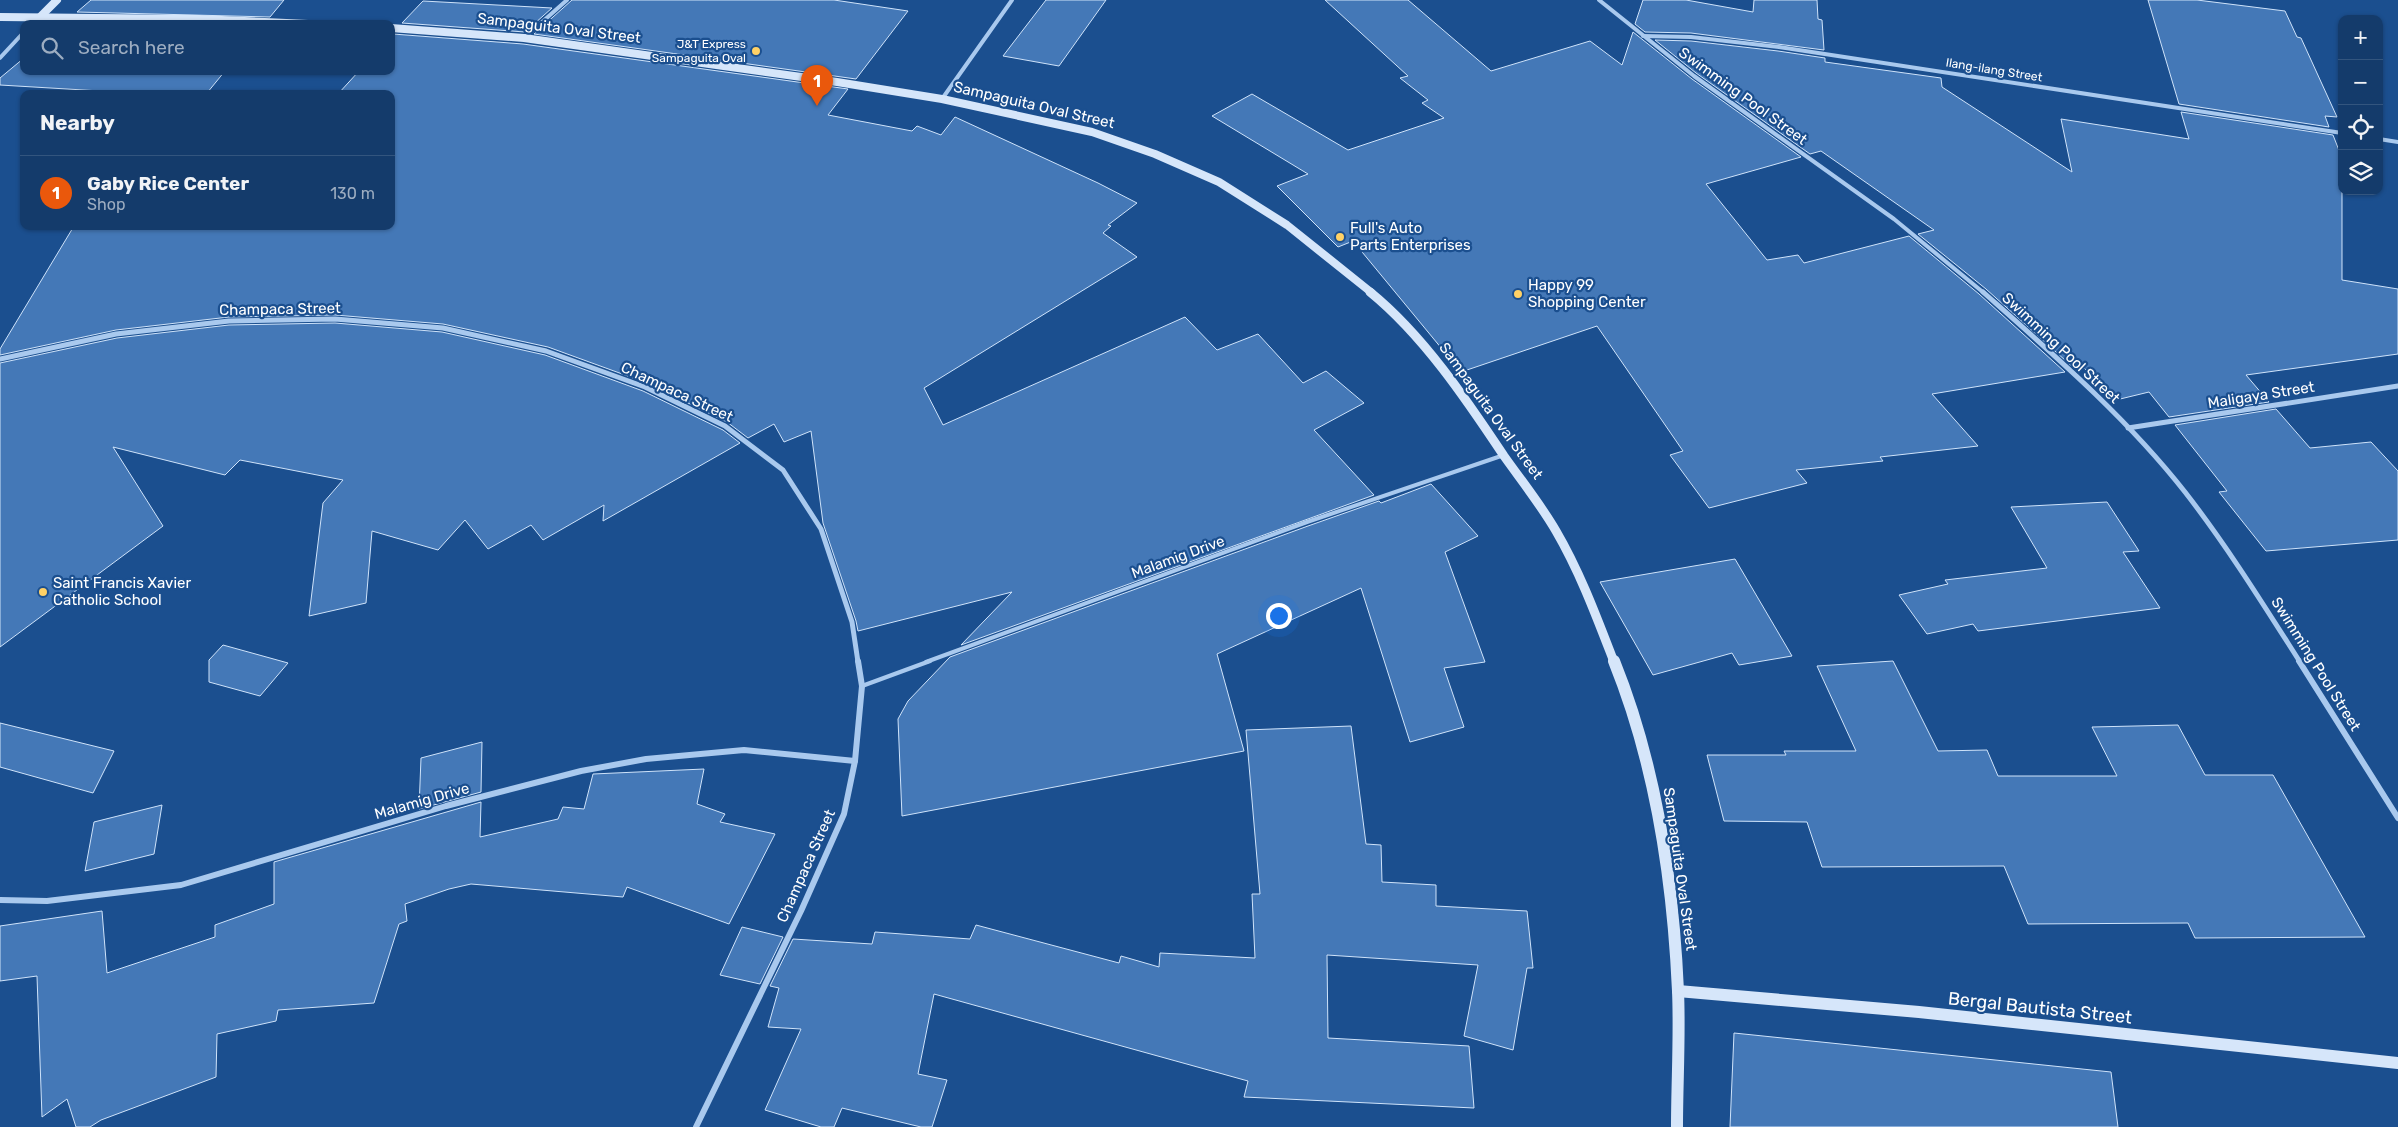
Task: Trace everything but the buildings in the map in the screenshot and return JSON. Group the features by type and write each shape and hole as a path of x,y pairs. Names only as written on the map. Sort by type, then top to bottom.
{"street":[{"path":"37,20 57,0"},
{"path":"524,38 566,0"},
{"path":"942,99 1012,0"},
{"name":"Swimming Pool Street","path":"1599,0 1694,76 1894,219 1959,271 2034,337 2128,428 2184,491 2234,558 2398,818"},
{"path":"0,17 220,20"},
{"name":"Sampaguita Oval Street","path":"395,28 524,38 817,79 942,99 1092,132 1155,154 1219,182 1287,225 1384,304 1434,358 1556,531 1592,606 1632,706 1655,797 1669,888 1678,991 1677,1127"},
{"path":"0,58 20,36"},
{"name":"Ilang-ilang Street","path":"1642,36 1690,37 1779,47 2338,132"},
{"path":"2383,140 2398,142"},
{"name":"Champaca Street","path":"0,359 116,334 229,321 335,319 443,328 546,351 645,387 726,426 783,470 821,529 852,622 862,686 855,761 844,814 801,911 696,1127"},
{"name":"Maligaya Street","path":"2128,428 2398,386"},
{"name":"Malamig Drive","path":"0,900 47,901 181,885 446,806 580,771 646,759 744,750 855,761"},
{"name":"Bergal Bautista Street","path":"1678,991 1919,1012 2398,1063"}],"lane":[{"name":"Malamig Drive","path":"862,686 1307,522 1504,455"}],"place":[{"name":"J&T Express Sampaguita Oval","path":"756,51"},
{"name":"Gaby Rice Center","path":"817,106"},
{"name":"Full's Auto Parts Enterprises","path":"1340,237"},
{"name":"Happy 99 Shopping Center","path":"1518,294"},
{"name":"Saint Francis Xavier Catholic School","path":"43,592"}]}
